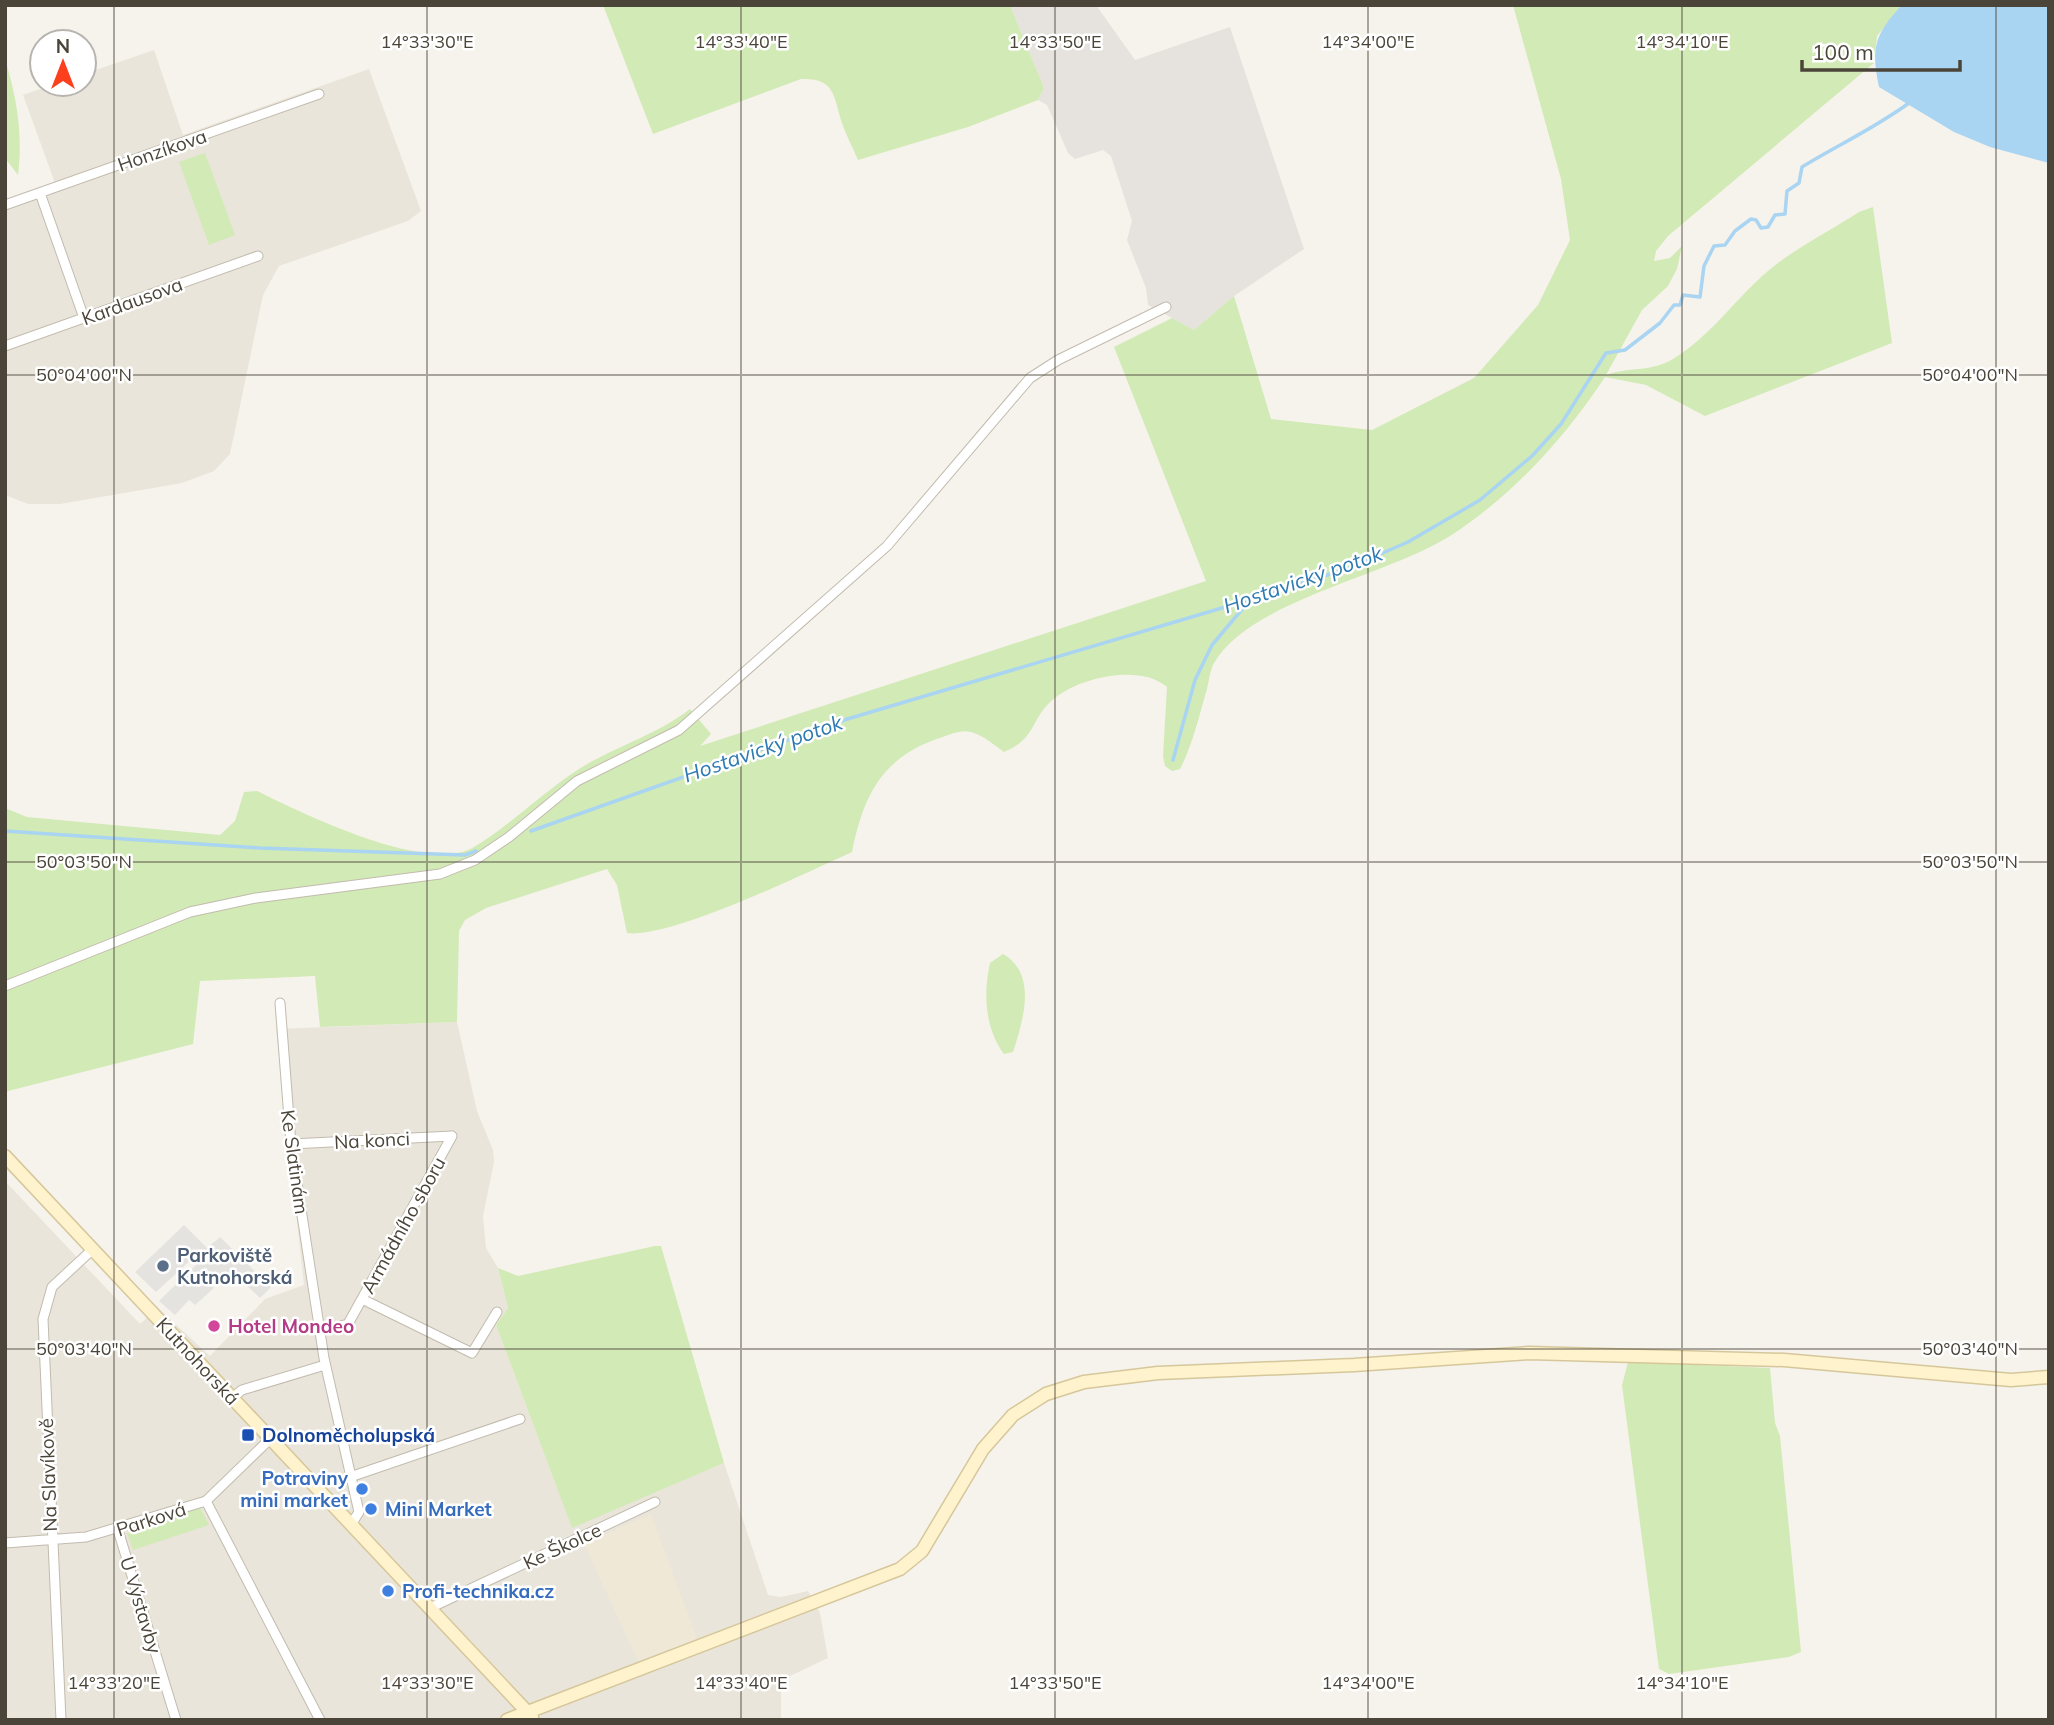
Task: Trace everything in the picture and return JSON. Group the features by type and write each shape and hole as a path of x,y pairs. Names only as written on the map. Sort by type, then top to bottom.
{"street":[{"name":"Honzíkova","path":"5,205 319,94"},
{"path":"40,193 84,318"},
{"name":"Kardausova","path":"5,346 258,256"},
{"path":"5,986 190,912 256,898 440,874 475,860 509,837 577,781 679,730 887,545 1030,378 1058,360 1167,307"},
{"name":"Ke Slatinám","path":"279,1003 291,1144 325,1366 353,1476 359,1513 352,1524"},
{"name":"Na konci","path":"291,1144 452,1136"},
{"name":"Armádního sboru","path":"320,1331 348,1324 452,1136"},
{"name":"Kutnohorská","path":"5,1156 532,1716"},
{"name":"Na Slavíkově","path":"61,1720 51,1540 44,1311 52,1286 93,1249"},
{"path":"362,1299 472,1353 497,1312"},
{"path":"508,1720 532,1716 888,1576 913,1561 935,1532 984,1449 1013,1415 1046,1394 1084,1382 1158,1373 1354,1365 1529,1353 1784,1360 2011,1380 2049,1377"},
{"path":"232,1398 242,1390 325,1366"},
{"path":"353,1476 520,1419"},
{"name":"Parková","path":"5,1543 51,1540 118,1530 206,1501 271,1438"},
{"path":"206,1501 320,1720"},
{"name":"Ke Školce","path":"430,1608 655,1502"},
{"name":"U Výstavby","path":"118,1530 176,1720"}],"shaded area":[{"path":"1010,5 1096,5 1135,60 1230,27 1304,249 1234,296 1194,330 1148,305 1146,288 1127,240 1132,221 1111,156 1103,150 1075,159 1068,153 1047,105 1038,100 1044,88"},
{"path":"154,50 183,135 369,69 421,211 408,221 279,266 263,295 230,454 214,471 182,483 60,504 28,504 5,495 5,201 55,183 23,95 28,93 28,98 98,98 98,69"},
{"path":"457,1022 477,1111 493,1150 494,1162 483,1216 486,1248 498,1268 508,1308 496,1325 572,1527 724,1463 768,1595 781,1597 808,1591 820,1613 828,1658 790,1676 781,1690 781,1720 5,1720 5,1181 140,1324 158,1308 210,1356 265,1299 304,1285 276,1029"},
{"name":"Parkoviště Kutnohorská","path":"184,1225 207,1248 220,1237 271,1287 260,1298 231,1271 221,1280 207,1282 214,1288 195,1305 189,1300 175,1315 159,1301 201,1260 196,1255 156,1292 135,1272"},
{"path":"651,1514 697,1639 638,1661 584,1544"}],"green space":[{"path":"603,5 1010,5 1044,88 1038,100 968,127 858,160 831,90 827,85 812,79 801,79 653,134"},
{"path":"1513,5 1902,5 1877,36 1874,63 1668,236 1656,251 1654,261 1670,258 1682,246 1677,269 1668,286 1642,310 1606,375 1649,368 1673,359 1687,350 1778,263 1859,212 1873,207 1892,343 1705,416 1646,385 1605,377 1555,444 1516,484 1473,520 1423,550 1287,606 1232,641 1214,663 1189,750 1180,769 1172,771 1165,766 1163,756 1167,687 1142,676 1095,679 1055,698 1041,712 1023,740 1004,752 980,735 966,731 915,748 900,758 877,783 862,815 852,852 705,915 674,926 627,933 617,885 607,869 486,908 465,920 459,931 457,1022 320,1027 315,976 200,981 193,1044 8,1091 5,1094 5,808 27,817 220,835 235,821 244,792 257,791 365,838 427,853 453,854 487,839 587,764 662,727 690,709 711,734 700,746 1206,581 1114,347 1172,318 1194,330 1234,296 1271,419 1372,430 1474,378 1538,305 1570,240 1561,179"},
{"path":"5,59 18,117 18,175 5,158"},
{"path":"205,153 235,235 209,245 179,162"},
{"path":"1003,954 1021,973 1025,999 1013,1052 1004,1054 989,1022 986,998 990,963"},
{"path":"661,1246 724,1463 572,1528 496,1325 508,1308 498,1268 518,1276"},
{"path":"1628,1362 1770,1368 1775,1423 1780,1436 1801,1652 1789,1657 1669,1674 1659,1669 1622,1385"},
{"path":"199,1506 209,1525 133,1550 127,1533"}],"water":[{"path":"1902,5 2049,5 2049,163 1990,147 1954,132 1879,87 1875,62 1877,43 1885,25"}],"waterway":[{"name":"Hostavický potok","path":"531,831 844,720 1249,600 1346,569 1408,542 1480,500 1532,456 1561,424 1606,353 1625,350 1660,323 1674,305 1680,305 1683,295 1700,297 1704,266 1714,246 1725,245 1735,231 1751,219 1756,220 1761,228 1768,227 1775,215 1785,214 1787,191 1799,183 1802,167 1909,103"},
{"path":"1173,760 1195,680 1212,645 1249,601"},
{"name":"Hostavický potok","path":"5,831 260,848 465,855 476,851"}],"place":[{"name":"Parkoviště Kutnohorská","path":"163,1266"},
{"name":"Hotel Mondeo","path":"214,1326"},
{"name":"Dolnoměcholupská","path":"248,1435"},
{"name":"Potraviny mini market","path":"362,1489"},
{"name":"Mini Market","path":"371,1509"},
{"name":"Profi-technika.cz","path":"388,1591"}]}
